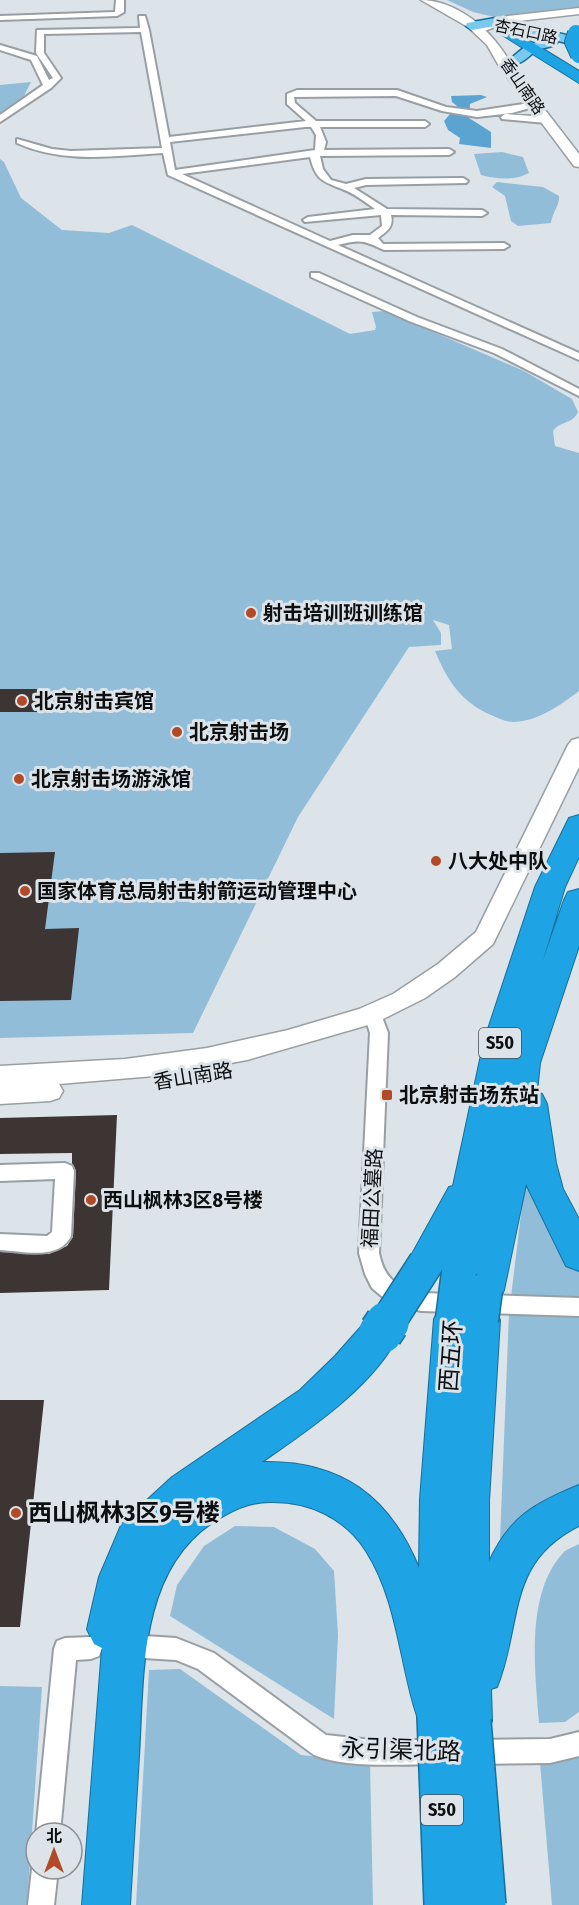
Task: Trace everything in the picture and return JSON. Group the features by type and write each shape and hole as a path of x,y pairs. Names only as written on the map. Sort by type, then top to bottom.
{"highway":[{"path":"485,26 522,55 549,50 579,78"},
{"path":"578,39 573,42 579,55"},
{"name":"S50","path":"461,1293 471,1182 501,1041 550,887 579,825"},
{"name":"西五环","path":"446,1905 454,1719 468,1501 461,1293 508,1190 523,1063 579,900"},
{"path":"523,1063 538,1163 546,1190 579,1255"},
{"path":"87,1905 108,1633 120,1577 137,1538 187,1491 314,1403 350,1369 381,1332 461,1293"},
{"path":"106,1905 122,1667 134,1605 157,1554 182,1520 210,1500 243,1485 277,1481 309,1486 339,1498 363,1517 380,1535 401,1580 454,1719"},
{"path":"454,1719 514,1555 532,1533 554,1516 579,1505"},
{"name":"西五环","path":"454,1719 484,1905"}],"main road":[{"name":"香山南路","path":"427,0 485,26"},
{"name":"香山南路","path":"439,0 485,26 498,48 503,63 579,163"},
{"name":"香山南路","path":"485,26 487,35 502,48 524,74 579,147"},
{"name":"杏石口路","path":"485,26 578,39"},
{"name":"杏石口路","path":"485,26 549,50 578,39"},
{"name":"香山南路","path":"522,55 524,74"},
{"name":"香山南路","path":"0,1076 72,1075 200,1061 266,1047 373,1014 425,986 463,960 485,938 562,775 578,747"},
{"name":"香山南路","path":"0,1094 168,1082 273,1063 350,1037 373,1014"}],"street":[{"path":"0,18 117,14 120,12 120,0"},
{"path":"485,26 508,19 579,11"},
{"path":"142,18 171,173"},
{"path":"0,119 57,78 40,53 40,32 145,30"},
{"path":"0,47 33,58 48,86"},
{"path":"328,244 353,238 372,238 388,222 385,212 346,187 328,182 318,169 315,157 320,149 320,134 313,124 291,104 290,96 297,93 397,93 445,109 480,116 546,120"},
{"path":"475,114 513,110 534,104"},
{"path":"20,141 45,152 62,154 165,145 313,124 425,124"},
{"path":"171,173 316,153 449,152"},
{"path":"171,173 579,357"},
{"path":"346,187 366,182 463,181"},
{"path":"308,220 385,212 482,213"},
{"path":"372,238 386,252 504,246"},
{"path":"315,275 413,319 498,351 579,393"},
{"name":"福田公墓路","path":"373,1014 379,1033 369,1253 372,1270 385,1290 399,1297 420,1302 579,1307"},
{"path":"0,1173 65,1171 61,1236 50,1244 0,1242"},
{"name":"永引渠北路","path":"144,1647 176,1649 206,1661 322,1747 372,1752 550,1751 579,1744"},
{"path":"49,1821 66,1649 91,1648"},
{"path":"41,1905 44,1881"}],"shaded area":[{"path":"447,0 579,0 579,7 494,17 473,12"},
{"path":"31,82 24,96 0,113 0,85"},
{"path":"481,95 487,97 470,104 469,118 491,132 491,148 459,144 460,138 448,130 444,121 457,106 452,102 451,96"},
{"path":"502,152 523,157 529,173 505,178 481,175 474,154"},
{"name":"北京射击场","path":"0,159 4,162 21,198 62,230 109,233 132,225 350,334 375,330 372,312 385,311 524,371 572,399 578,412 573,419 553,431 555,446 579,453 579,691 539,716 522,721 502,720 480,710 463,697 450,681 435,651 452,649 449,625 433,620 441,633 441,645 409,647 298,817 193,1033 0,1038"},
{"path":"497,182 543,187 559,196 551,223 518,226 511,221 505,196 492,187"},
{"path":"527,1164 579,1270 579,1297 511,1297"},
{"path":"509,1313 579,1316 579,1491 536,1511 500,1540"},
{"path":"235,1526 274,1527 315,1549 334,1571 338,1635 334,1719 170,1616 177,1585 204,1546"},
{"path":"579,1544 579,1712 565,1722 539,1723 535,1658 538,1611 551,1570 564,1552"},
{"path":"180,1669 301,1755 370,1762 373,1905 136,1905 149,1670"},
{"path":"0,1686 42,1687 33,1821 24,1821 24,1881 29,1881 27,1905 0,1905"},
{"path":"579,1754 579,1905 552,1905 540,1763 573,1758"}],"building":[{"name":"北京射击宾馆","path":"0,689 46,689 42,712 0,712"},
{"name":"国家体育总局射击射箭运动管理中心","path":"55,852 45,929 79,928 71,1000 0,1001 0,853"},
{"name":"西山枫林3区8号楼","path":"117,1115 109,1290 0,1293 0,1252 49,1254 67,1246 73,1237 76,1171 72,1163 72,1153 0,1154 0,1118"},
{"name":"西山枫林3区9号楼","path":"0,1400 44,1400 20,1627 0,1627"}],"place":[{"name":"射击培训班训练馆","path":"251,613"},
{"name":"北京射击宾馆","path":"22,701"},
{"name":"北京射击场","path":"177,732"},
{"name":"北京射击场游泳馆","path":"19,779"},
{"name":"八大处中队","path":"436,861"},
{"name":"国家体育总局射击射箭运动管理中心","path":"25,891"},
{"name":"北京射击场东站","path":"387,1095"},
{"name":"西山枫林3区8号楼","path":"91,1200"},
{"name":"西山枫林3区9号楼","path":"16,1513"}]}
